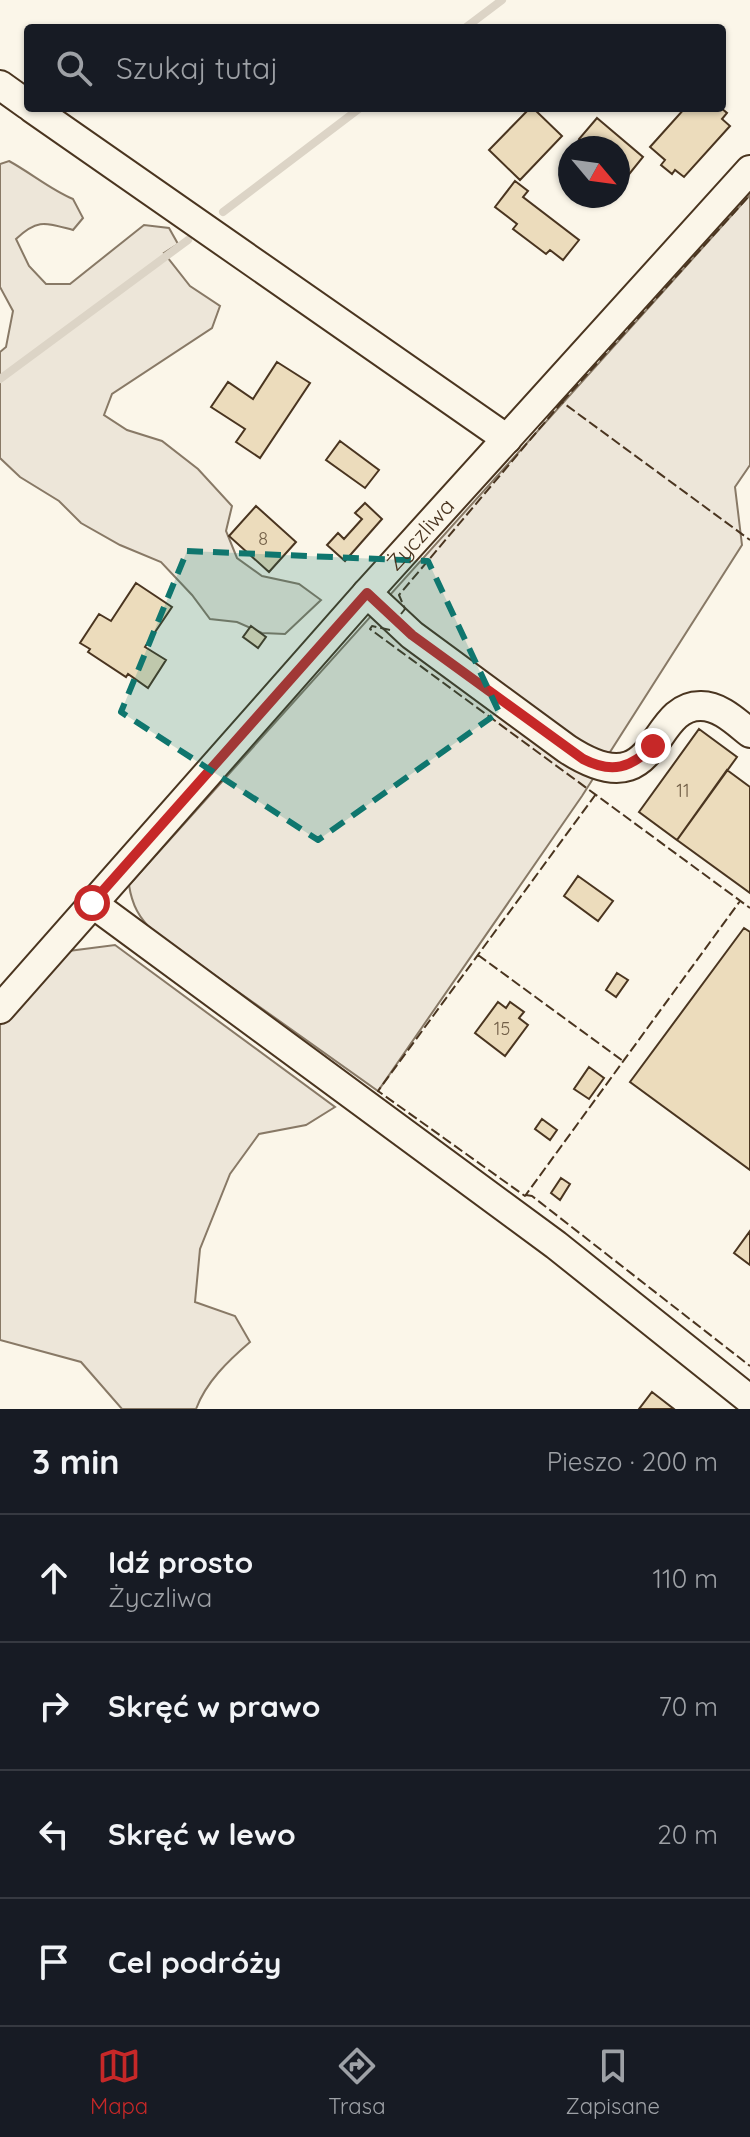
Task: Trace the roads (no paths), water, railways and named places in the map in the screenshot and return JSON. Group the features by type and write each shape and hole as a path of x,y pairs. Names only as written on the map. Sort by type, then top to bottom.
{"street":[{"path":"0,85 24,102"},
{"path":"39,112 507,439"},
{"name":"Życzliwa","path":"0,1009 367,593 750,170"},
{"path":"367,593 412,635 567,749 594,765 618,769 637,761 679,713 701,706 716,709 750,733"},
{"path":"92,903 556,1245 750,1400"}],"waterway":[{"path":"470,24 502,0"},
{"path":"223,212 355,112"},
{"path":"0,379 188,240"}]}
